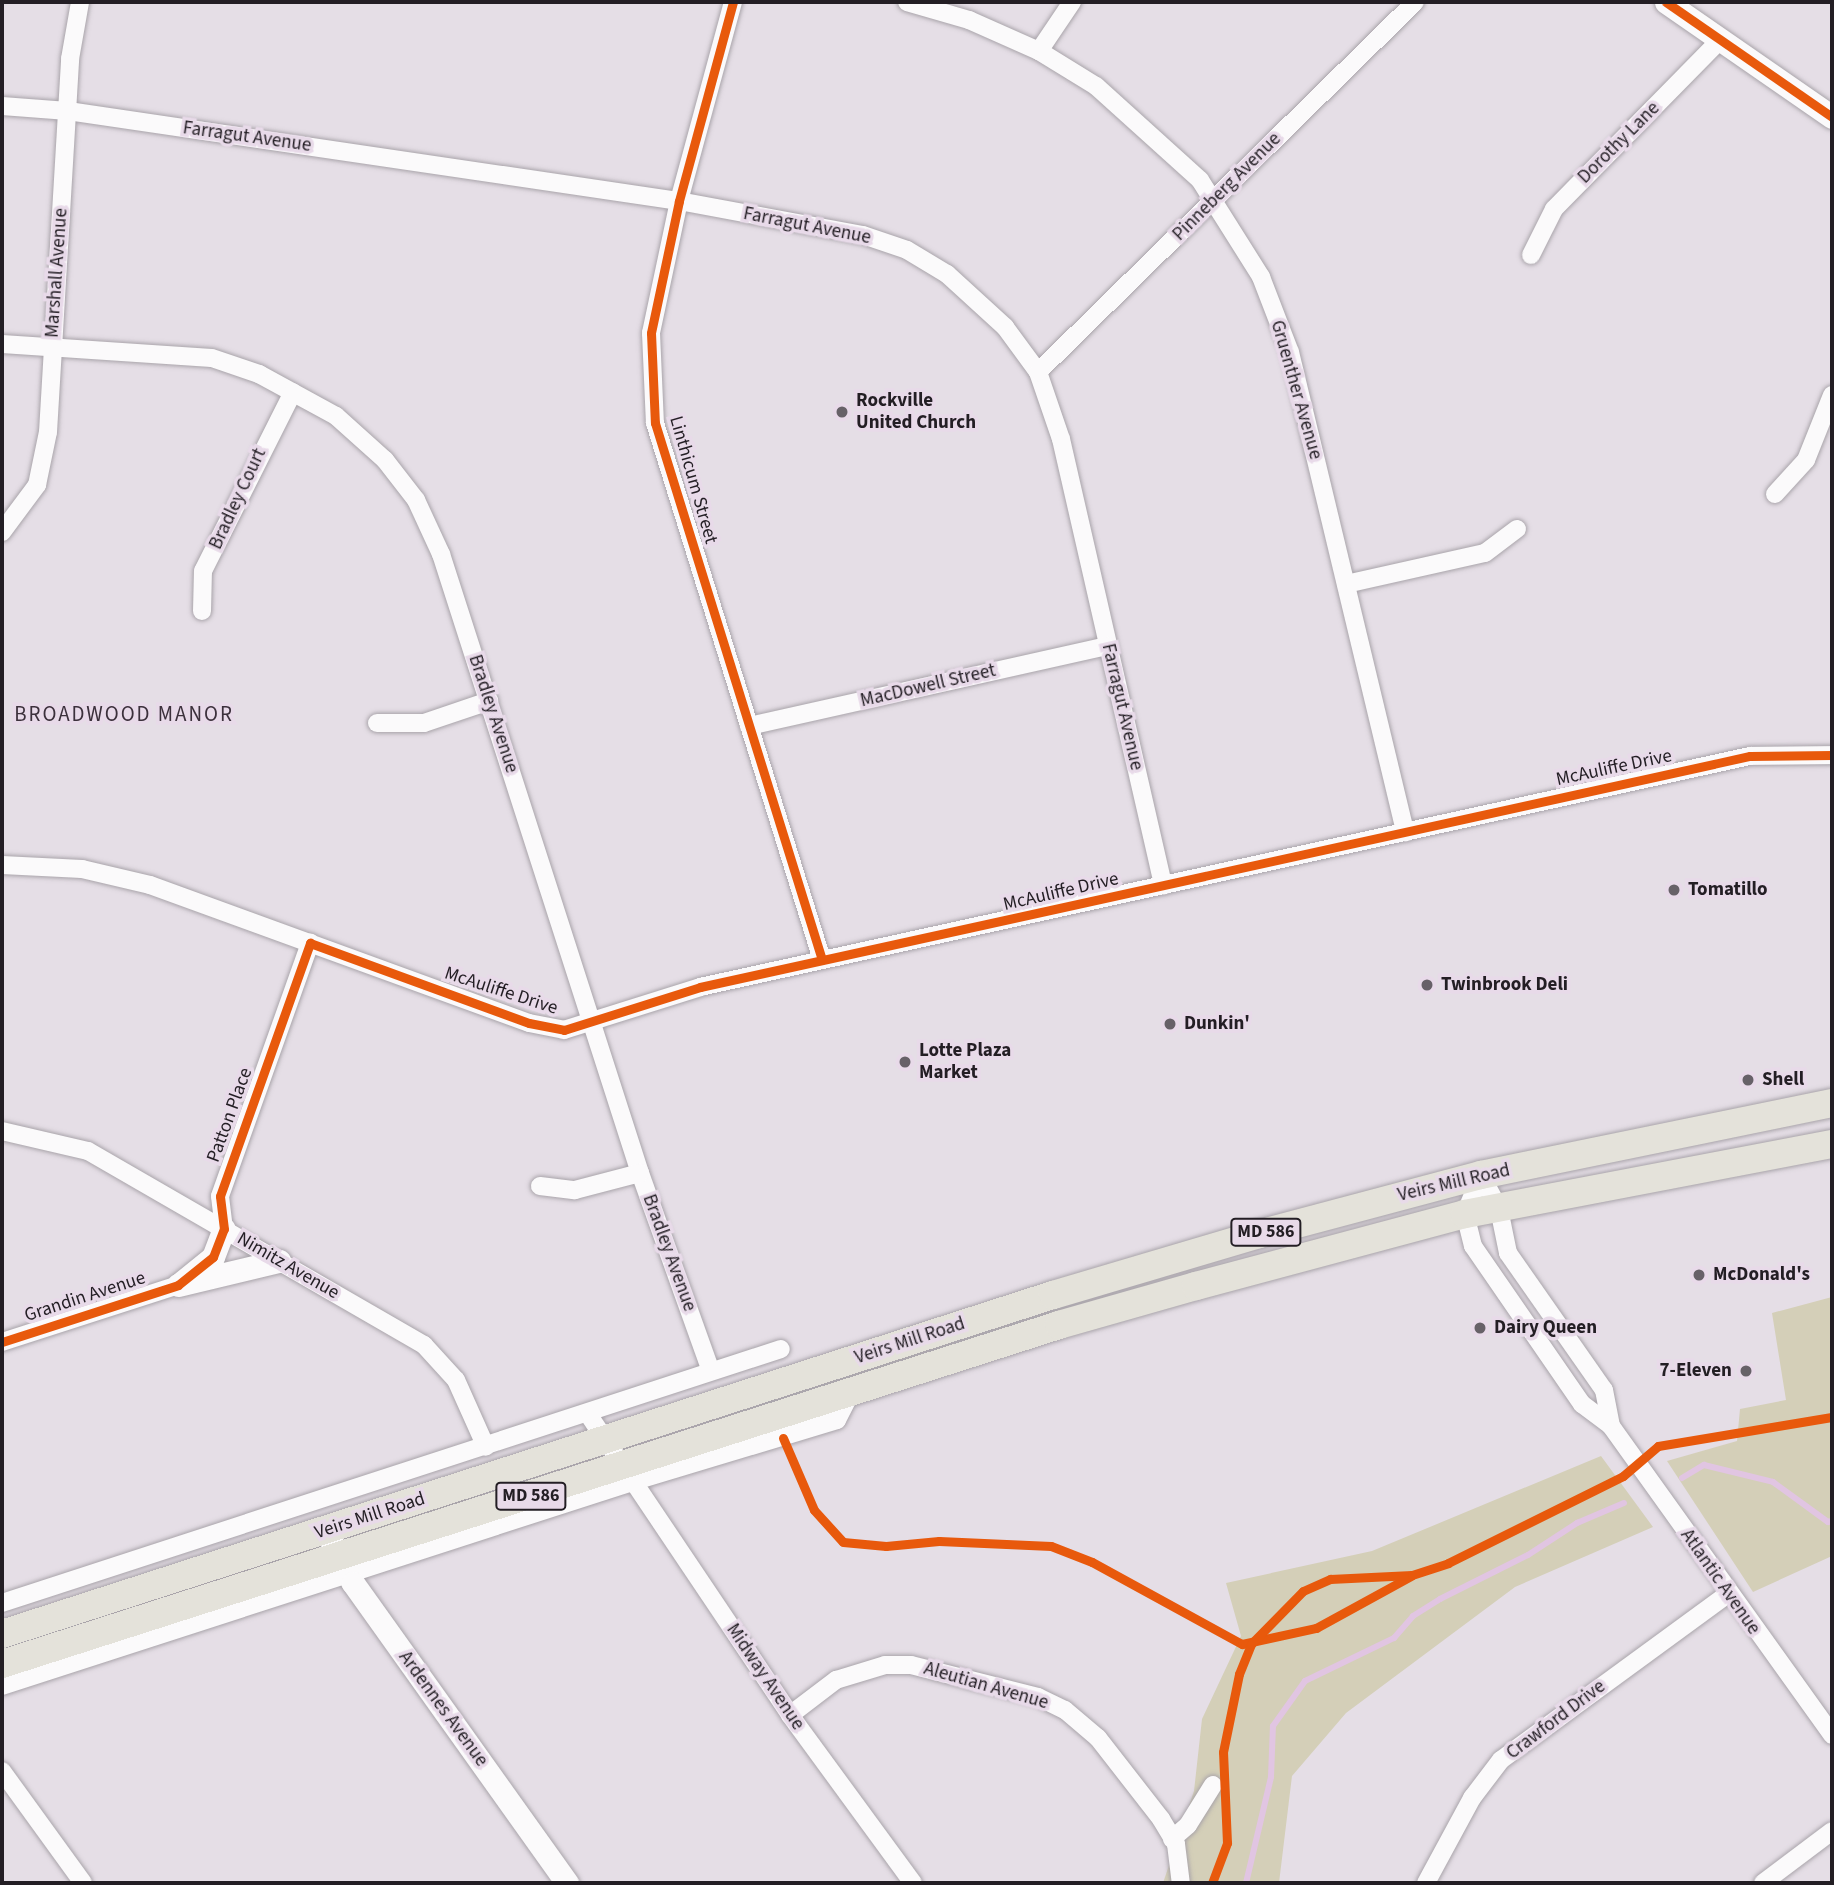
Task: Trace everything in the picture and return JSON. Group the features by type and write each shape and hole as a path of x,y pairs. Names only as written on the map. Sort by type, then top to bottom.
{"main road":[{"name":"Veirs Mill Road","path":"2,1634 1053,1294 1259,1234 1481,1175 1832,1103"},
{"name":"Veirs Mill Road","path":"2,1664 342,1566 627,1475 850,1394 1059,1325 1465,1214 1832,1144"},
{"path":"1053,1294 1059,1325"}],"street":[{"name":"Marshall Avenue","path":"2,532 37,485 48,432 68,111 80,2"},
{"name":"Linthicum Street","path":"733,2 679,201 651,333 655,423 822,960"},
{"name":"Gruenther Avenue","path":"907,2 969,20 1039,51 1096,86 1136,117 1200,180 1261,277 1290,352 1405,832"},
{"path":"1039,51 1072,2"},
{"name":"Pinneberg Avenue","path":"1038,372 1415,2"},
{"path":"1666,2 1832,117"},
{"name":"Dorothy Lane","path":"1531,255 1554,209 1721,40"},
{"name":"Farragut Avenue","path":"2,106 68,111 679,201 863,234 907,250 975,296 1038,372 1060,439 1163,886"},
{"name":"Bradley Avenue","path":"2,344 212,358 293,392 354,430 416,500 441,554 640,1173 711,1371"},
{"name":"Bradley Court","path":"202,611 203,571 293,392"},
{"path":"1775,494 1806,460 1832,395"},
{"path":"1346,584 1485,553 1517,529"},
{"name":"MacDowell Street","path":"749,726 1107,646"},
{"path":"377,723 424,723 489,701"},
{"name":"McAuliffe Drive","path":"2,865 82,869 150,885 529,1023 564,1030 700,987 1750,756 1832,755"},
{"name":"Patton Place","path":"224,1229 220,1196 310,943"},
{"name":"Nimitz Avenue","path":"2,1131 88,1151 424,1345 456,1380 486,1447"},
{"path":"540,1186 575,1190 640,1173"},
{"path":"1465,1214 1481,1175"},
{"name":"Atlantic Avenue","path":"1481,1175 1499,1209 1508,1253 1605,1390 1611,1426"},
{"name":"Atlantic Avenue","path":"1465,1214 1473,1246 1582,1404 1611,1426 1728,1594 1832,1735"},
{"path":"178,1285 213,1257 224,1229"},
{"path":"178,1285 279,1261"},
{"name":"Grandin Avenue","path":"2,1342 178,1285"},
{"path":"1534,1333 1562,1331"},
{"name":"Veirs Mill Road","path":"2,1603 781,1349"},
{"path":"588,1414 627,1475"},
{"name":"Midway Avenue","path":"627,1475 790,1714 913,1883"},
{"name":"Ardennes Avenue","path":"328,1530 342,1566 567,1883"},
{"name":"Veirs Mill Road","path":"2,1686 342,1566"},
{"name":"Crawford Drive","path":"1426,1883 1472,1798 1501,1760 1728,1594"},
{"name":"Aleutian Avenue","path":"790,1714 836,1680 886,1665 911,1665 1038,1697 1065,1710 1098,1738 1172,1839 1181,1883"},
{"path":"2,1771 83,1883"},
{"path":"1172,1839 1188,1825 1213,1785"},
{"path":"1763,1883 1832,1831"}],"shaded area":[{"path":"1832,1297 1832,1556 1753,1592 1667,1461 1737,1441 1740,1409 1786,1400 1772,1313"},
{"path":"1601,1456 1653,1527 1515,1587 1346,1713 1292,1776 1279,1883 1163,1883 1194,1791 1202,1719 1241,1636 1226,1583 1372,1551"}],"waterway":[{"path":"1682,1478 1704,1465 1773,1482 1828,1522 1832,1521"},
{"path":"1246,1883 1271,1777 1273,1726 1305,1681 1394,1638 1413,1616 1440,1599 1528,1555 1577,1523 1624,1503"}],"cycle path":[{"path":"733,2 679,201 651,333 655,423 822,960"},
{"path":"1666,2 1832,117"},
{"path":"2,1342 178,1285 213,1257 224,1229 220,1196 310,943 529,1023 564,1030 700,987 1750,756 1832,755"},
{"path":"1212,1883 1227,1843 1223,1752 1239,1674 1251,1644 1303,1591 1330,1579 1412,1575 1448,1563 1623,1476 1658,1446 1832,1417"},
{"path":"783,1438 814,1510 843,1542 886,1546 939,1541 1051,1546 1092,1562 1242,1644 1316,1628 1411,1576"}],"place":[{"name":"Rockville United Church","path":"842,412"},
{"name":"Tomatillo","path":"1674,890"},
{"name":"Twinbrook Deli","path":"1427,985"},
{"name":"Dunkin'","path":"1170,1024"},
{"name":"Lotte Plaza Market","path":"905,1062"},
{"name":"Shell","path":"1748,1080"},
{"name":"McDonald's","path":"1699,1275"},
{"name":"Dairy Queen","path":"1480,1328"},
{"name":"7-Eleven","path":"1746,1371"}],"district":[{"name":"BROADWOOD MANOR","path":"124,714"}]}
